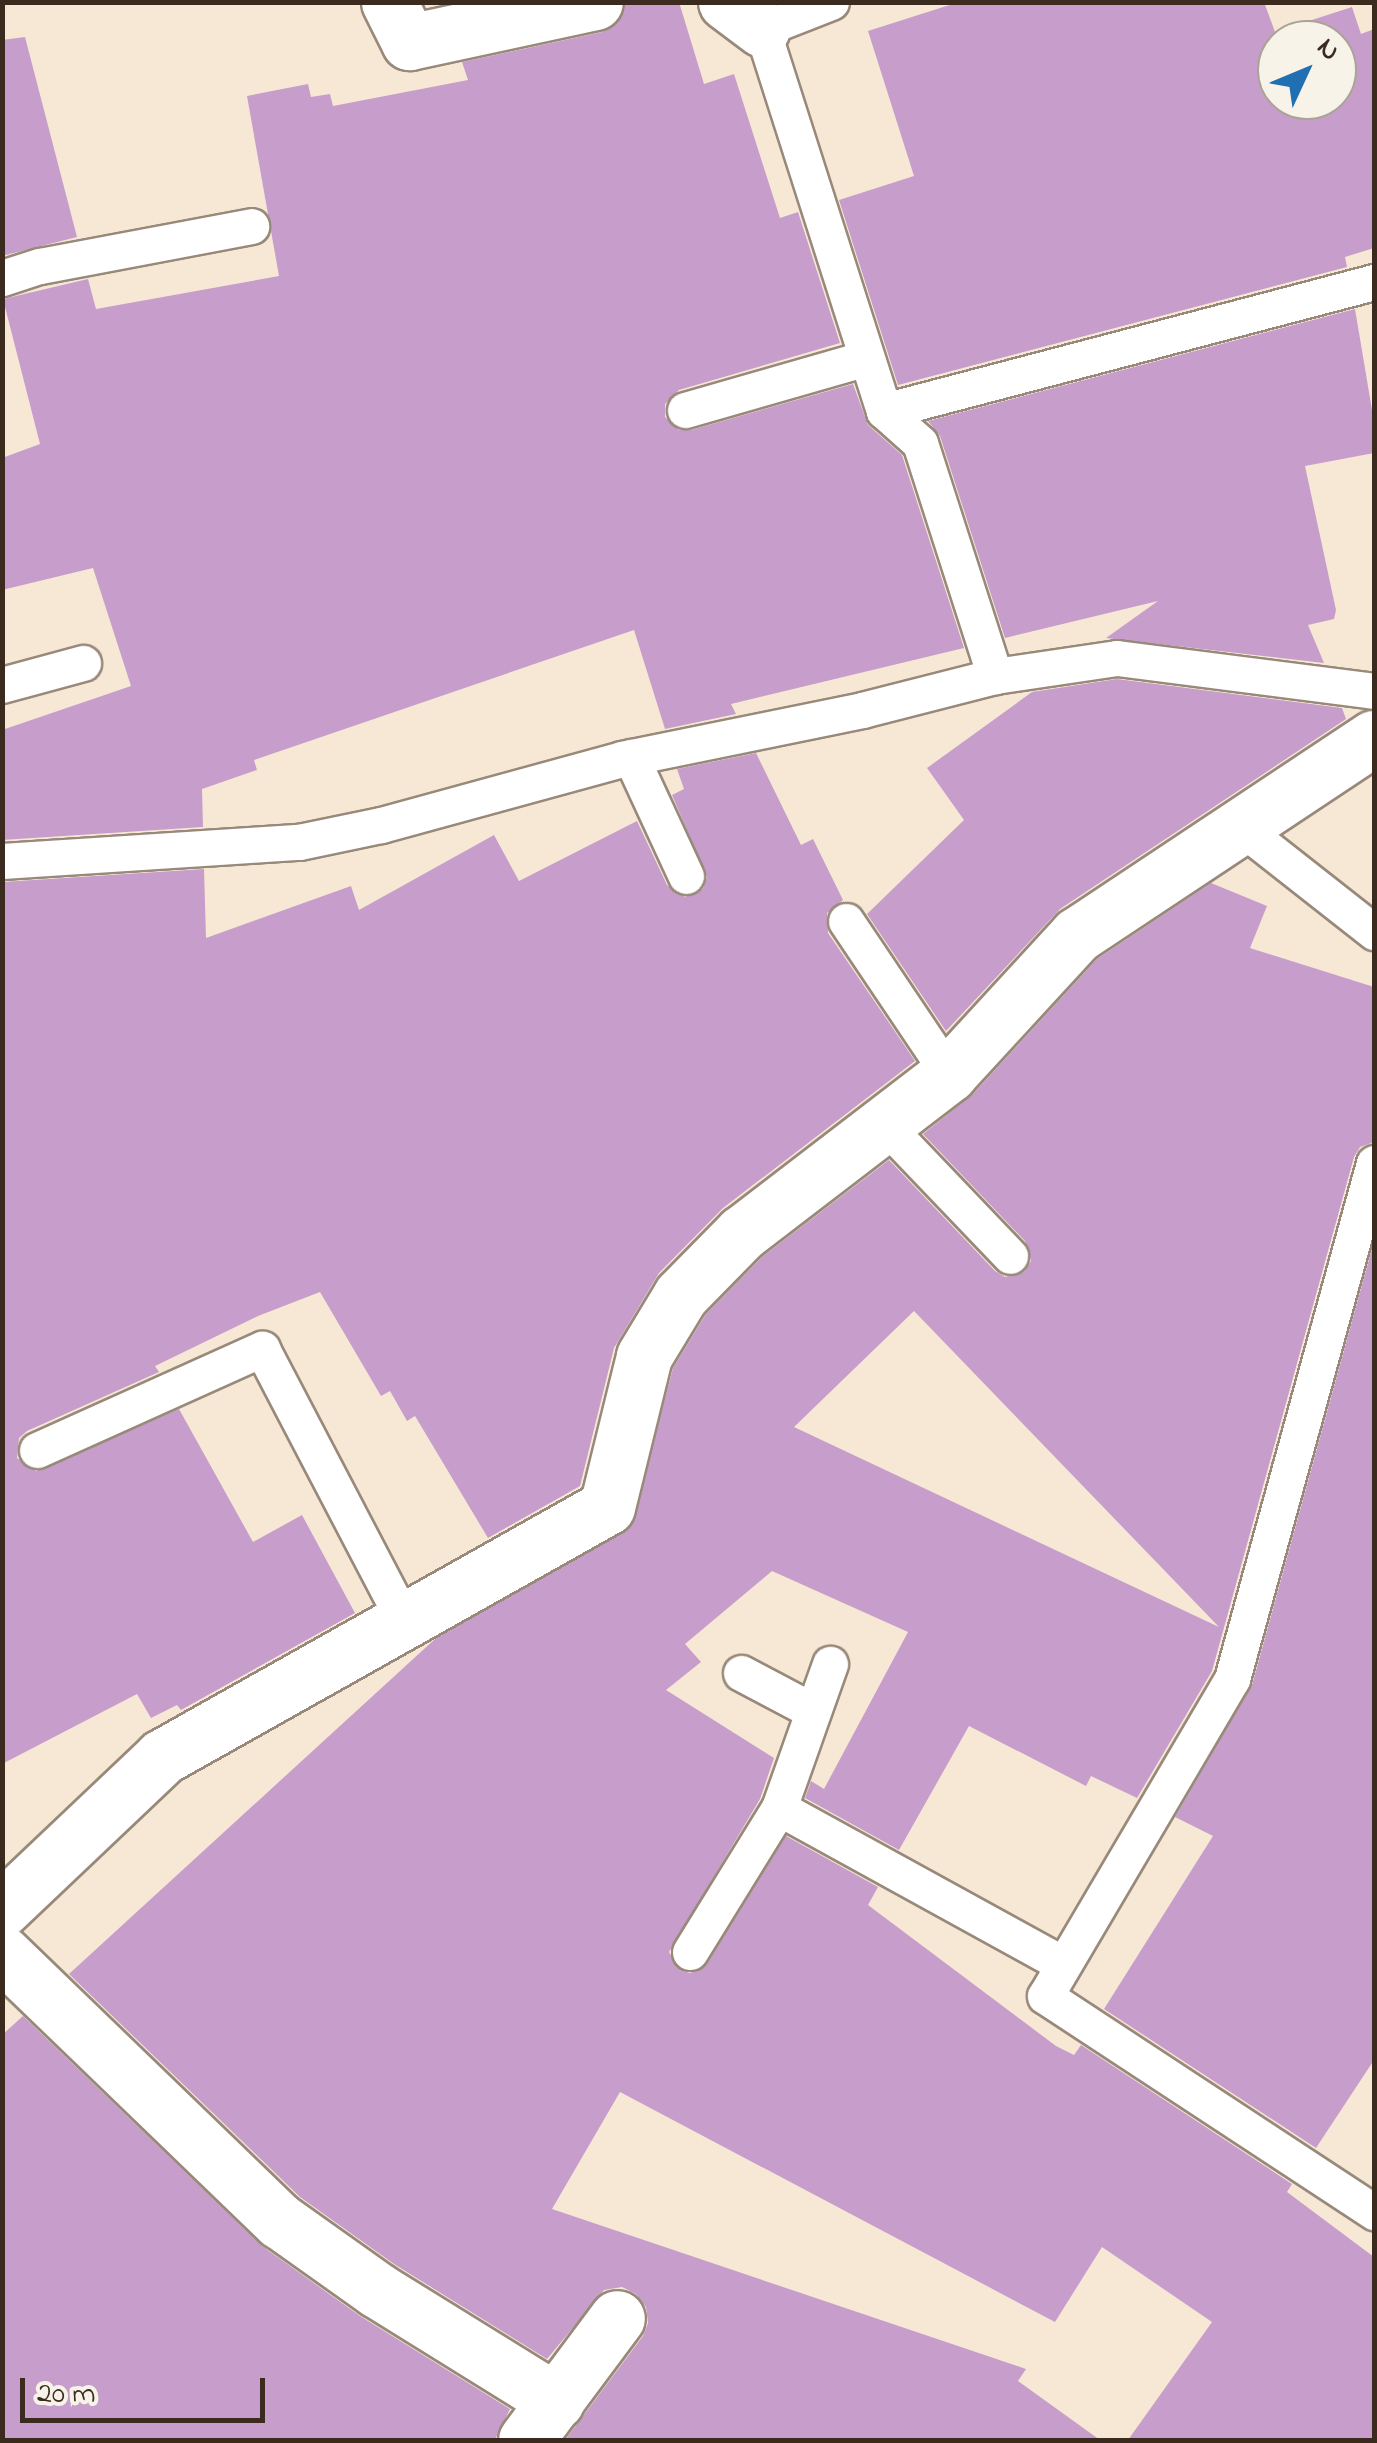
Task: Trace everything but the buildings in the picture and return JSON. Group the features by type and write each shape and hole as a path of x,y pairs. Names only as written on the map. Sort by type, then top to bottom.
{"street":[{"path":"389,2 409,42 595,2"},
{"path":"2,1909 162,1757 607,1506 644,1356 681,1294 742,1233 949,1074 1077,935 1374,738"},
{"path":"2,1953 280,2221 378,2290 541,2421 617,2318"}],"lane":[{"path":"830,2 744,16 884,411 920,443 994,676"},
{"path":"2,278 40,266 251,226"},
{"path":"884,411 1374,282"},
{"path":"685,410 866,358"},
{"path":"2,861 299,842 380,825 632,757 862,710 994,676 1117,658 1374,691"},
{"path":"2,685 82,663"},
{"path":"632,757 686,876"},
{"path":"1242,829 1374,932"},
{"path":"846,921 949,1074"},
{"path":"885,1125 1010,1256"},
{"path":"1374,1163 1232,1680 1045,1996 1374,2212"},
{"path":"37,1450 262,1349 404,1621"},
{"path":"690,1952 778,1808 830,1664"},
{"path":"741,1673 814,1711"},
{"path":"778,1808 1064,1964"}]}
